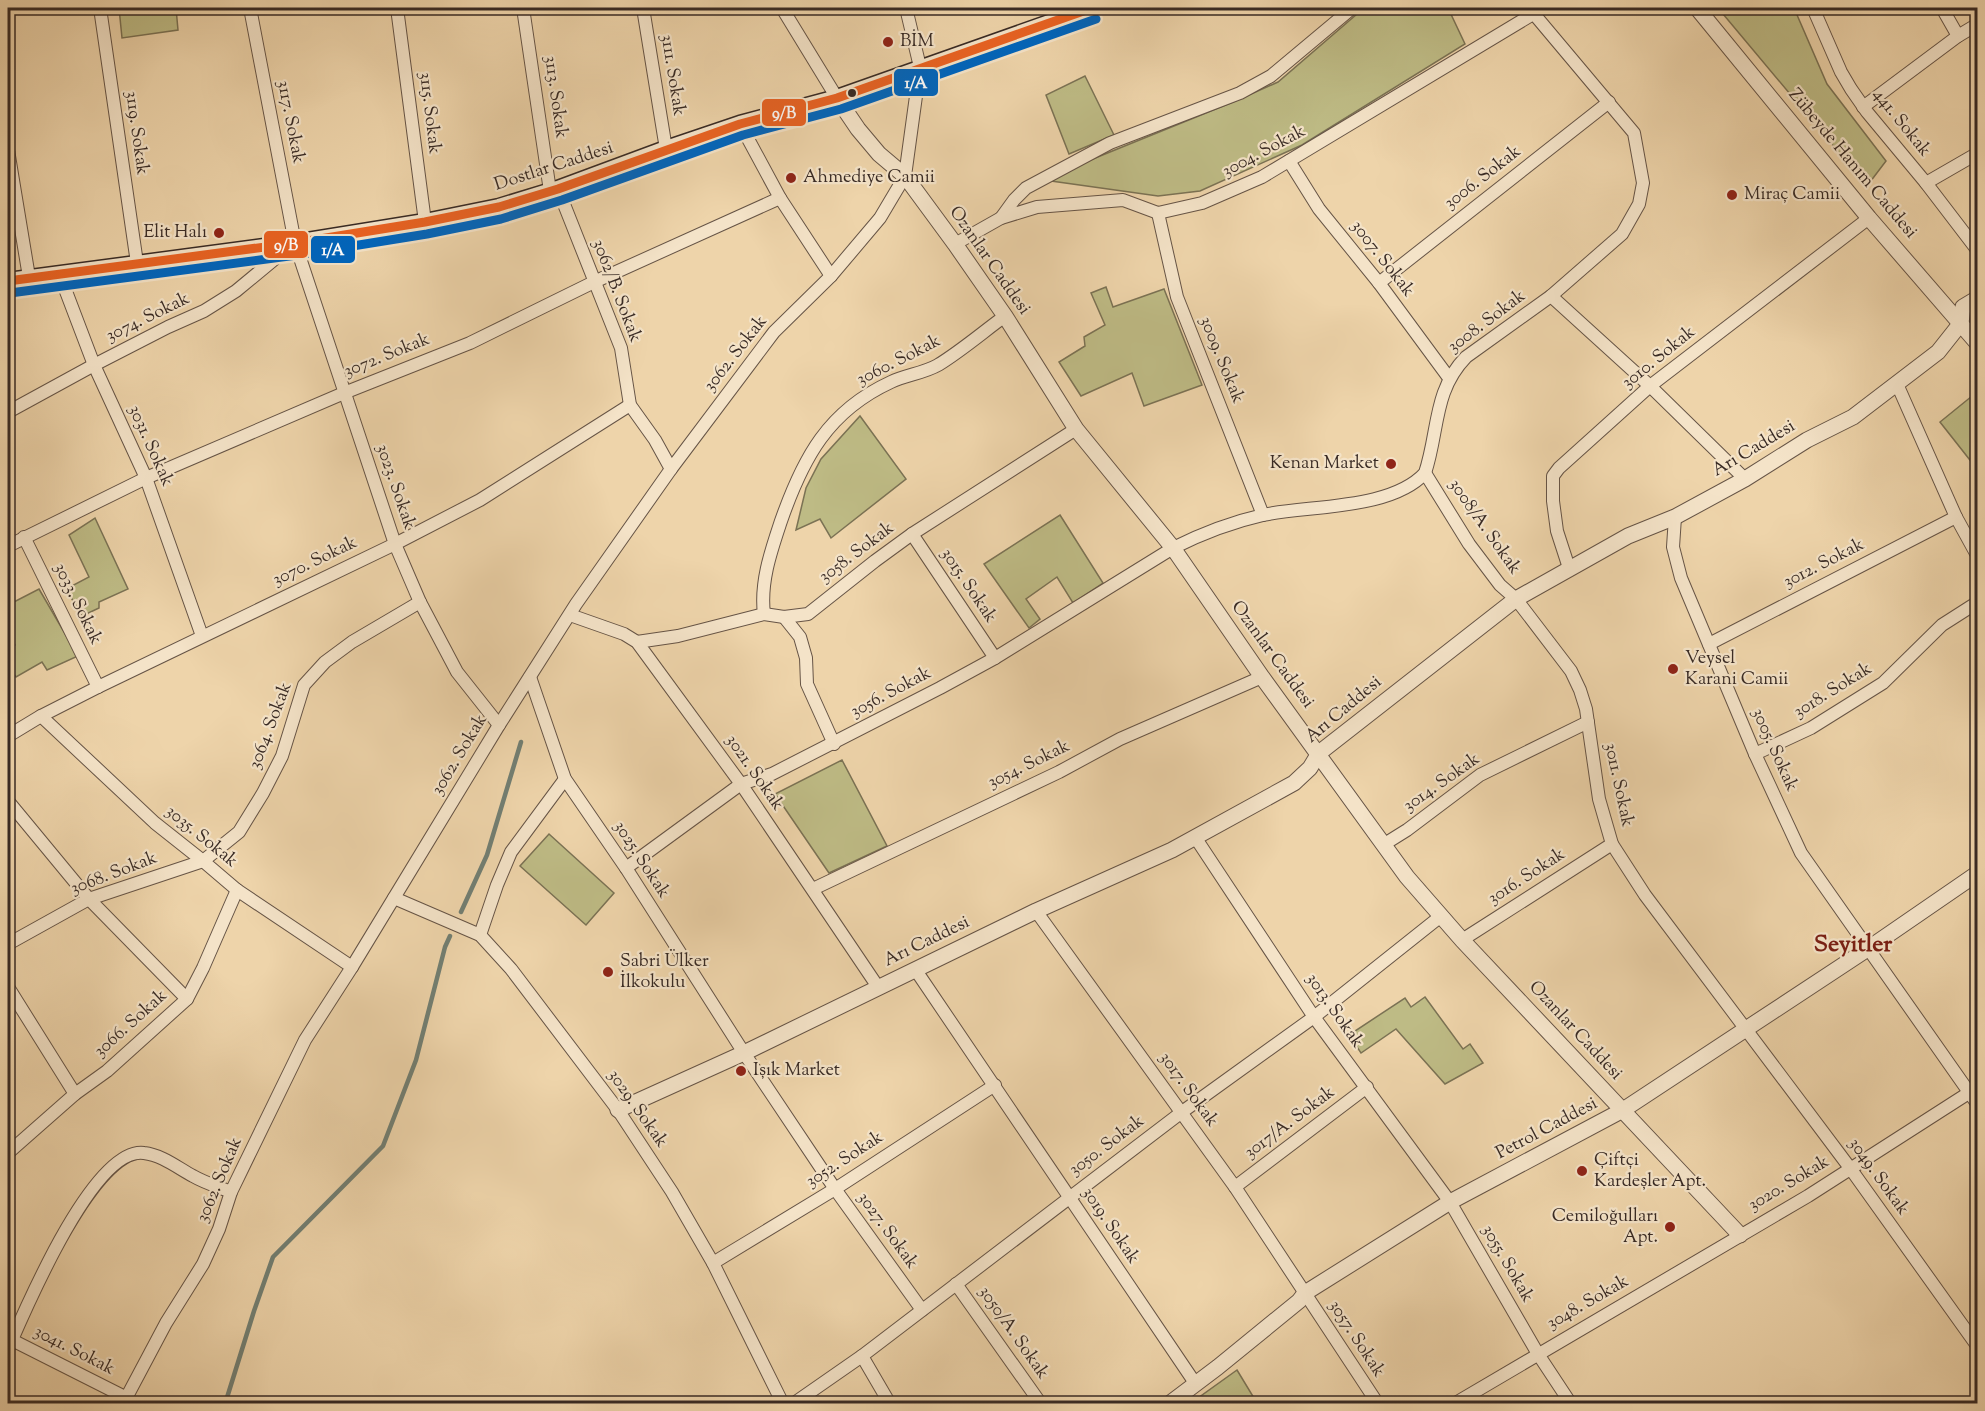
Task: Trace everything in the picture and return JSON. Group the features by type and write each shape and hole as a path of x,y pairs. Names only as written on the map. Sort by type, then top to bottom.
{"main road":[{"name":"Dostlar Caddesi","path":"8,281 295,243 499,207 554,190 740,124 837,98 1092,8"}],"street":[{"name":"3119. Sokak","path":"100,8 137,263"},
{"name":"3117. Sokak","path":"250,8 295,243"},
{"name":"3115. Sokak","path":"397,8 424,222"},
{"name":"3113. Sokak","path":"523,8 554,190"},
{"name":"3111. Sokak","path":"643,8 666,149"},
{"path":"782,8 837,98"},
{"path":"905,176 920,67 906,8"},
{"path":"1001,218 1026,188 1110,143 1240,93 1271,76 1356,8"},
{"name":"Zübeyde Hanım Caddesi","path":"1697,8 1869,218 1961,322 1977,344"},
{"name":"441. Sokak","path":"1813,8 1841,72 1863,107 1926,183 1977,251"},
{"path":"1942,8 1958,36"},
{"name":"3008. Sokak","path":"1425,474 1440,403 1449,378 1466,357 1551,296 1622,234 1639,204 1643,183 1634,133 1531,11"},
{"name":"3004. Sokak","path":"1158,213 1202,203 1262,177 1531,11"},
{"path":"1863,107 1977,24"},
{"name":"Ozanlar Caddesi","path":"837,98 858,129 879,154 905,176 955,244 1005,316 1076,429 1173,549 1262,677 1407,877 1462,940 1740,1234"},
{"name":"3006. Sokak","path":"1379,283 1610,102"},
{"path":"740,124 780,198 831,276"},
{"path":"8,150 29,277"},
{"path":"1926,183 1977,153"},
{"name":"3007. Sokak","path":"1289,161 1319,209 1379,283 1449,378"},
{"name":"3062. Sokak","path":"124,1400 166,1323 203,1264 219,1229 231,1192 305,1040 352,967 499,724 570,615 672,469 774,332 831,276 880,218 905,176"},
{"name":"3062/B. Sokak","path":"554,190 621,348 630,405 672,469"},
{"name":"3072. Sokak","path":"8,546 146,478 344,393 470,343 594,282 780,198"},
{"path":"955,244 1001,218 1037,207 1123,200 1158,213"},
{"name":"3009. Sokak","path":"1158,213 1177,297 1263,515"},
{"name":"3010. Sokak","path":"1569,568 1557,531 1552,501 1553,476 1650,386 1869,218"},
{"name":"3074. Sokak","path":"8,412 94,365 204,311 236,291 295,243"},
{"name":"3023. Sokak","path":"295,243 395,544 420,602 457,672 499,724"},
{"name":"3031. Sokak","path":"59,273 94,365 146,478 202,636"},
{"path":"1551,296 1650,386 1745,479"},
{"name":"Arı Caddesi","path":"618,1110 744,1053 1036,911 1119,875 1196,837 1294,783 1310,768 1319,753 1516,599 1628,536 1675,517 1745,479 1807,440 1853,417 1938,352 1961,322 1963,306 1977,298"},
{"name":"3060. Sokak","path":"764,614 762,595 771,549 794,485 815,446 835,420 867,394 892,381 937,366 1005,316"},
{"path":"1897,384 1956,517 1977,557"},
{"name":"3070. Sokak","path":"8,736 98,687 395,544 480,500 630,405"},
{"name":"3058. Sokak","path":"637,642 678,636 764,614 784,617 808,614 912,534 1076,429"},
{"path":"1173,549 1200,534 1263,515 1342,506 1392,494 1418,482 1425,474"},
{"name":"3008/A. Sokak","path":"1425,474 1469,544 1500,585 1516,599"},
{"name":"3005. Sokak","path":"1675,517 1672,547 1676,563 1755,754 1801,853 1973,1090 1977,1105"},
{"name":"3012. Sokak","path":"1709,644 1956,517"},
{"name":"3015. Sokak","path":"912,534 995,658"},
{"name":"3033. Sokak","path":"24,537 98,687"},
{"name":"3056. Sokak","path":"626,868 741,784 772,774 834,744 995,658 1173,549"},
{"name":"3011. Sokak","path":"1516,599 1571,671 1580,690 1588,722 1599,799 1612,844 1645,895 1745,1030"},
{"name":"3064. Sokak","path":"203,861 239,832 263,793 282,756 304,685 325,662 352,642 420,602"},
{"name":"3018. Sokak","path":"1755,754 1811,728 1883,683 1942,625 1977,602"},
{"name":"3021. Sokak","path":"570,615 624,634 637,642 741,784 878,987"},
{"path":"784,617 800,637 806,658 807,684 834,744"},
{"name":"3025. Sokak","path":"530,677 565,779 626,868 744,1053"},
{"name":"3054. Sokak","path":"813,890 1059,772 1120,739 1262,677"},
{"name":"3035. Sokak","path":"41,716 155,823 237,890 352,967"},
{"name":"3014. Sokak","path":"1383,845 1407,830 1480,775 1588,722"},
{"path":"480,935 497,885 512,852 565,779"},
{"path":"8,801 89,899 187,999"},
{"name":"3013. Sokak","path":"1196,837 1314,1017 1450,1202"},
{"name":"3016. Sokak","path":"1462,940 1612,844"},
{"name":"3068. Sokak","path":"8,944 89,899 203,861"},
{"name":"Petrol Caddesi","path":"1169,1404 1299,1301 1305,1293 1450,1202 1623,1110 1869,948 1977,873"},
{"name":"3066. Sokak","path":"8,1153 75,1094 107,1071 187,999 237,890"},
{"name":"3029. Sokak","path":"394,898 480,935 510,969 618,1110 672,1192 713,1263 783,1404"},
{"name":"3017. Sokak","path":"1036,911 1235,1187 1305,1293"},
{"name":"3050. Sokak","path":"793,1404 862,1356 1182,1112 1314,1017 1441,916"},
{"name":"3019. Sokak","path":"915,969 995,1085 1068,1198 1196,1383"},
{"path":"8,987 75,1094"},
{"name":"3049. Sokak","path":"1745,1030 1850,1168 1977,1347"},
{"name":"3027. Sokak","path":"744,1053 835,1189 922,1310"},
{"name":"3052. Sokak","path":"713,1263 835,1189 995,1085"},
{"name":"3017/A. Sokak","path":"1235,1187 1367,1087"},
{"name":"3020. Sokak","path":"1740,1234 1808,1196 1973,1090"},
{"path":"9,1342 59,1239 86,1197 107,1173 125,1158 142,1152 165,1160 195,1177 231,1192"},
{"name":"3055. Sokak","path":"1450,1202 1538,1353 1571,1404"},
{"name":"3048. Sokak","path":"1454,1404 1740,1234"},
{"name":"3050/A. Sokak","path":"956,1284 1041,1404"},
{"name":"3057. Sokak","path":"1305,1293 1377,1404"},
{"name":"3041. Sokak","path":"9,1342 124,1400"},
{"path":"862,1356 890,1404"}],"shaded area":[{"path":"119,8 176,8 178,30 122,38"},
{"path":"1364,8 1448,8 1465,44 1302,145 1200,191 1158,196 1051,181 1046,178 1278,82"},
{"path":"1718,8 1794,8 1827,84 1886,161 1867,186"},
{"path":"1085,76 1114,135 1069,154 1046,95"},
{"path":"1106,287 1113,307 1164,289 1202,385 1144,406 1132,373 1081,396 1059,362 1085,346 1084,337 1105,325 1091,293"},
{"path":"1977,392 1977,469 1940,422"},
{"path":"860,416 906,479 831,538 820,519 796,530 806,488 821,459"},
{"path":"1060,515 1103,583 1073,603 1057,577 1026,599 1040,619 1029,628 984,564"},
{"path":"95,518 128,589 99,602 99,608 82,616 66,589 89,577 69,535"},
{"path":"39,589 78,656 47,670 42,662 16,677 8,665 8,649 15,645 8,630 8,605"},
{"path":"842,760 887,846 829,873 775,794"},
{"path":"549,834 614,893 586,925 520,866"},
{"path":"1425,997 1463,1049 1470,1044 1483,1063 1445,1084 1396,1029 1361,1053 1349,1035 1405,998 1411,1007"},
{"path":"1237,1370 1257,1403 1191,1403"}],"waterway":[{"path":"461,912 487,855 521,742"},
{"path":"225,1404 273,1257 383,1146 416,1060 445,947 450,936"}],"transit line":[{"name":"9/B","path":"8,281 295,243 425,222 499,207 558,189 740,124 837,98 1092,8"},
{"name":"1/A","path":"10,293 297,255 427,234 501,219 562,200 743,135 841,109 1096,19"}],"place":[{"name":"BİM","path":"888,42"},
{"name":"Ahmediye Camii","path":"791,178"},
{"name":"Miraç Camii","path":"1732,195"},
{"name":"Elit Halı","path":"219,233"},
{"name":"Kenan Market","path":"1391,464"},
{"name":"Veysel Karani Camii","path":"1673,669"},
{"name":"Sabri Ülker İlkokulu","path":"608,972"},
{"name":"Işık Market","path":"741,1071"},
{"name":"Çiftçi Kardeşler Apt.","path":"1582,1171"},
{"name":"Cemiloğulları Apt.","path":"1670,1227"}],"district":[{"name":"Seyitler","path":"1853,945"}]}
